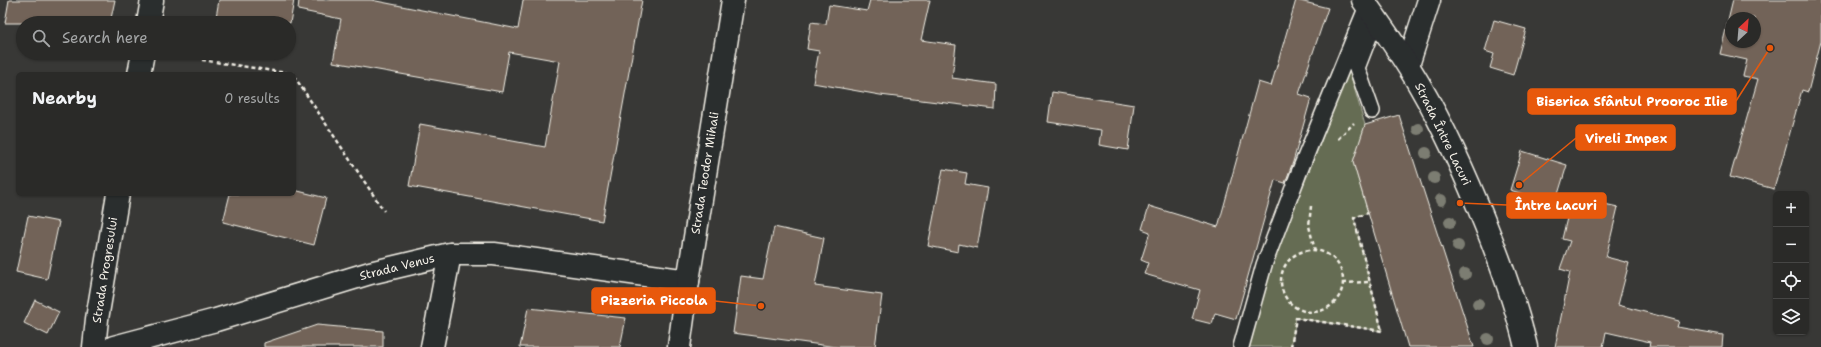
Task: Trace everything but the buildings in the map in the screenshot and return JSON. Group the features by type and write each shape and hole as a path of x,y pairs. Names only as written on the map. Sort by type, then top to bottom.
{"street":[{"path":"149,16 152,0"},
{"name":"Strada Teodor Mihali","path":"679,347 688,281 734,0"},
{"path":"1408,65 1429,0"},
{"name":"Strada Între Lacuri","path":"1369,9 1408,65 1441,124 1473,195 1501,263 1519,316 1526,347"},
{"path":"139,72 142,60"},
{"name":"Strada Progresului","path":"94,347 97,319 118,196"},
{"path":"432,347 450,254"},
{"name":"Strada Venus","path":"114,347 216,320 370,273 450,254 494,254 688,281"}],"lane":[{"path":"1369,9 1357,68 1372,111"},
{"path":"1241,347 1264,265 1298,175 1369,9"}],"path":[{"path":"202,60 275,72"},
{"path":"296,79 384,211"},
{"path":"1337,140 1352,124 1359,121"},
{"path":"1311,205 1309,226 1315,251"},
{"path":"1291,347 1296,318 1382,331 1354,218 1368,213"},
{"path":"1315,251 1324,253 1333,258 1343,277 1342,283 1339,297 1332,305 1322,310 1312,312 1293,306 1286,298 1282,289 1281,280 1286,266 1296,255 1315,251"},
{"path":"1342,283 1370,282"}],"green space":[{"path":"1349,70 1365,125 1353,162 1368,213 1354,218 1382,331 1296,318 1291,347 1249,347 1272,265"}],"place":[{"name":"Biserica Sfântul Prooroc Ilie","path":"1770,48"},
{"name":"Vireli Impex","path":"1519,185"},
{"name":"Între Lacuri","path":"1460,203"},
{"name":"Pizzeria Piccola","path":"761,306"}]}
